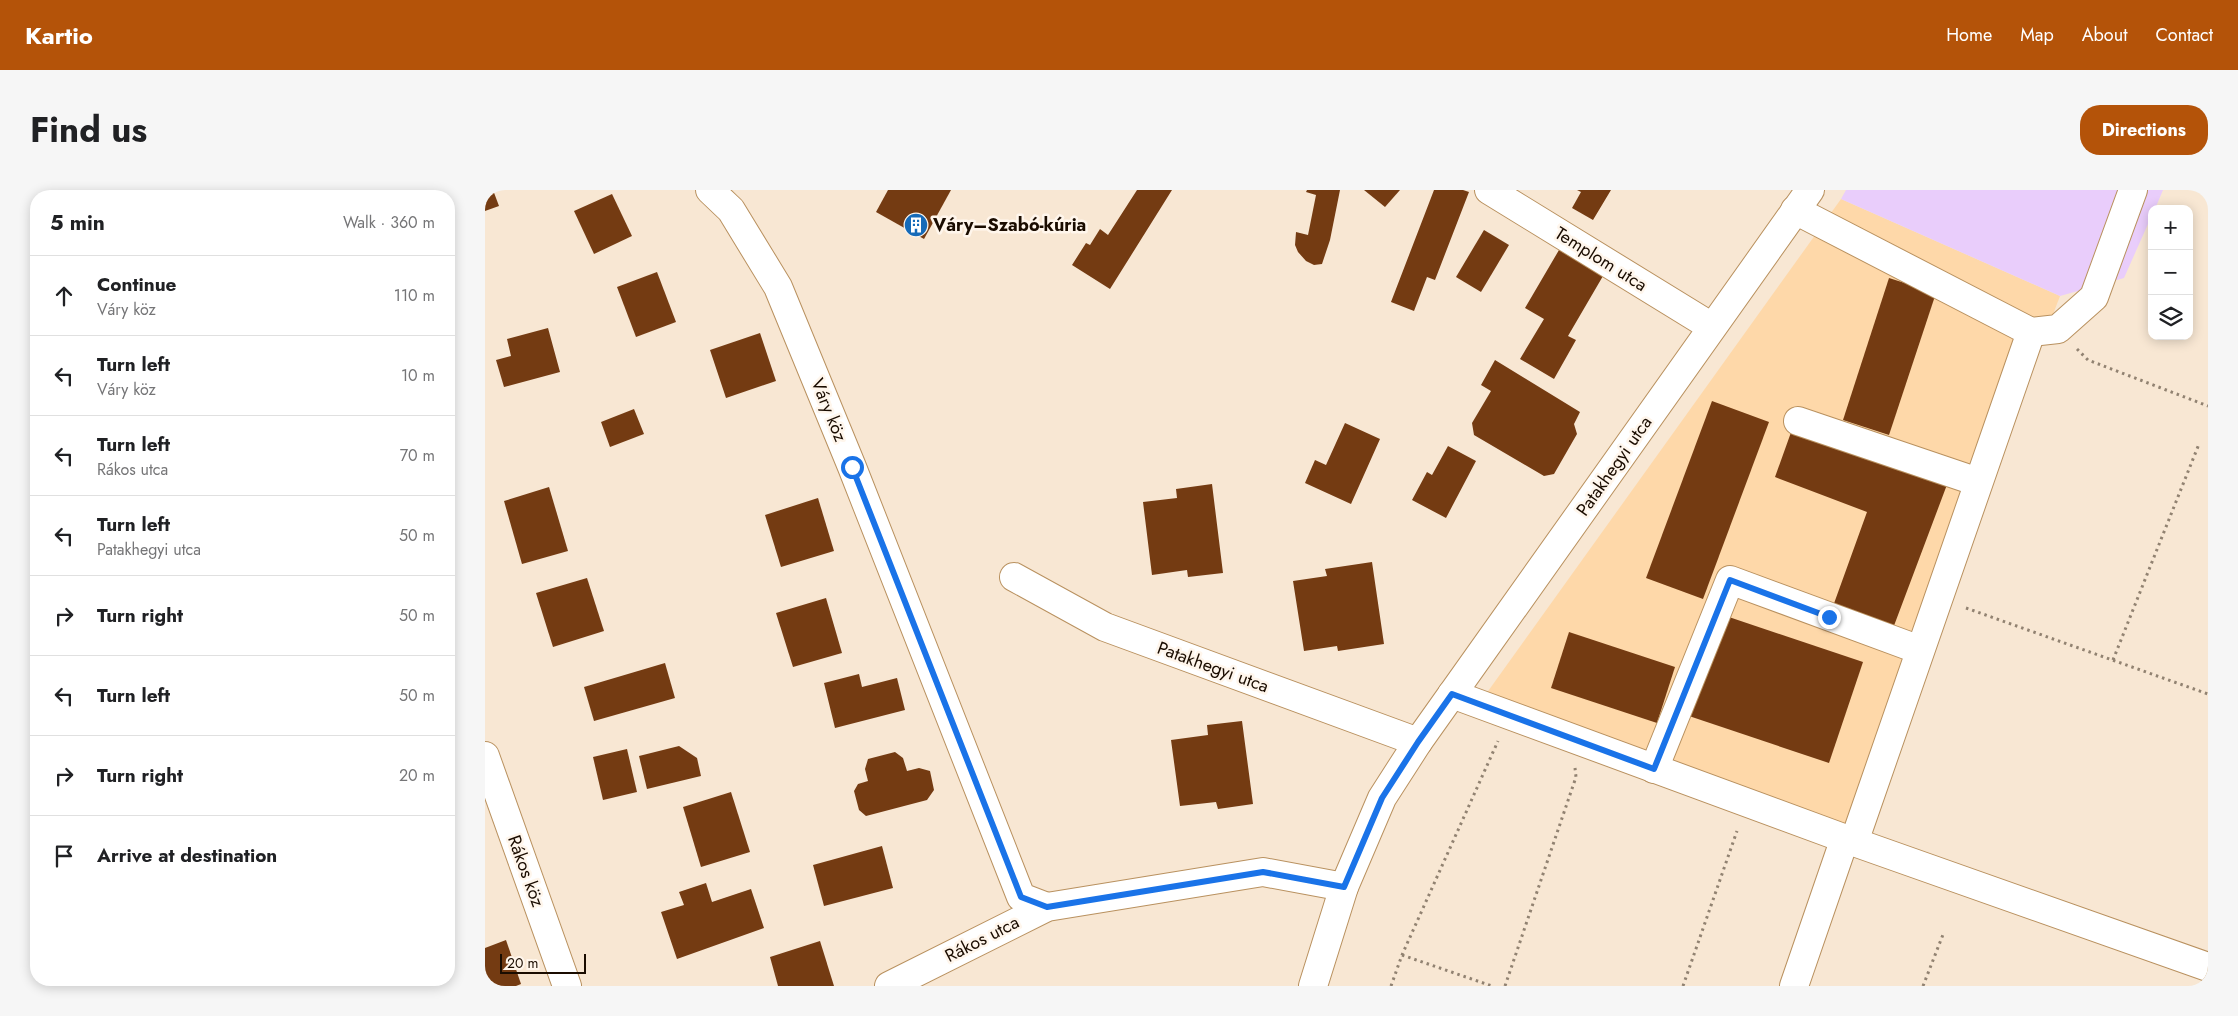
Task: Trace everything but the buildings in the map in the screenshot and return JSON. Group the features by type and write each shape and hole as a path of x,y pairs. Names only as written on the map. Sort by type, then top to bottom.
{"street":[{"name":"Váry köz","path":"710,190 731,210 778,286 856,476 1021,897 1047,907"},
{"name":"Templom utca","path":"1489,190 1712,327"},
{"path":"1798,198 2031,332 2058,329 2094,297 2133,190"},
{"name":"Patakhegyi utca","path":"1313,986 1344,887 1382,798 1418,742 1712,327 1798,198"},
{"path":"1794,986 1920,650 2031,332"},
{"path":"1798,421 1978,482"},
{"name":"Patakhegyi utca","path":"1014,578 1105,627 1418,742"},
{"path":"1654,769 1730,580 1920,650"},
{"path":"1452,694 1849,840 2208,967"},
{"name":"Rákos köz","path":"485,756 567,986"},
{"name":"Rákos utca","path":"889,986 1047,907 1263,872 1344,887"}],"path":[{"path":"2058,329 2088,360 2208,406"},
{"path":"2113,660 2199,444"},
{"path":"1938,598 2208,694"},
{"path":"1391,986 1402,955 1510,716"},
{"path":"1505,986 1576,777 1573,739"},
{"path":"1683,986 1737,831"},
{"path":"1923,986 1944,932"},
{"path":"1402,955 1492,986"}],"shaded area":[{"path":"1846,190 2163,190 2157,205 2148,205 2148,224 2124,278 2060,296 1841,199"},
{"path":"1841,199 2060,296 1856,831 1486,694"}],"place":[{"name":"Váry–Szabó-kúria","path":"916,225"}],"route":[{"path":"852,467 1021,897 1047,907 1263,872 1344,887 1382,798 1452,694 1654,769 1730,580 1829,617"}]}
